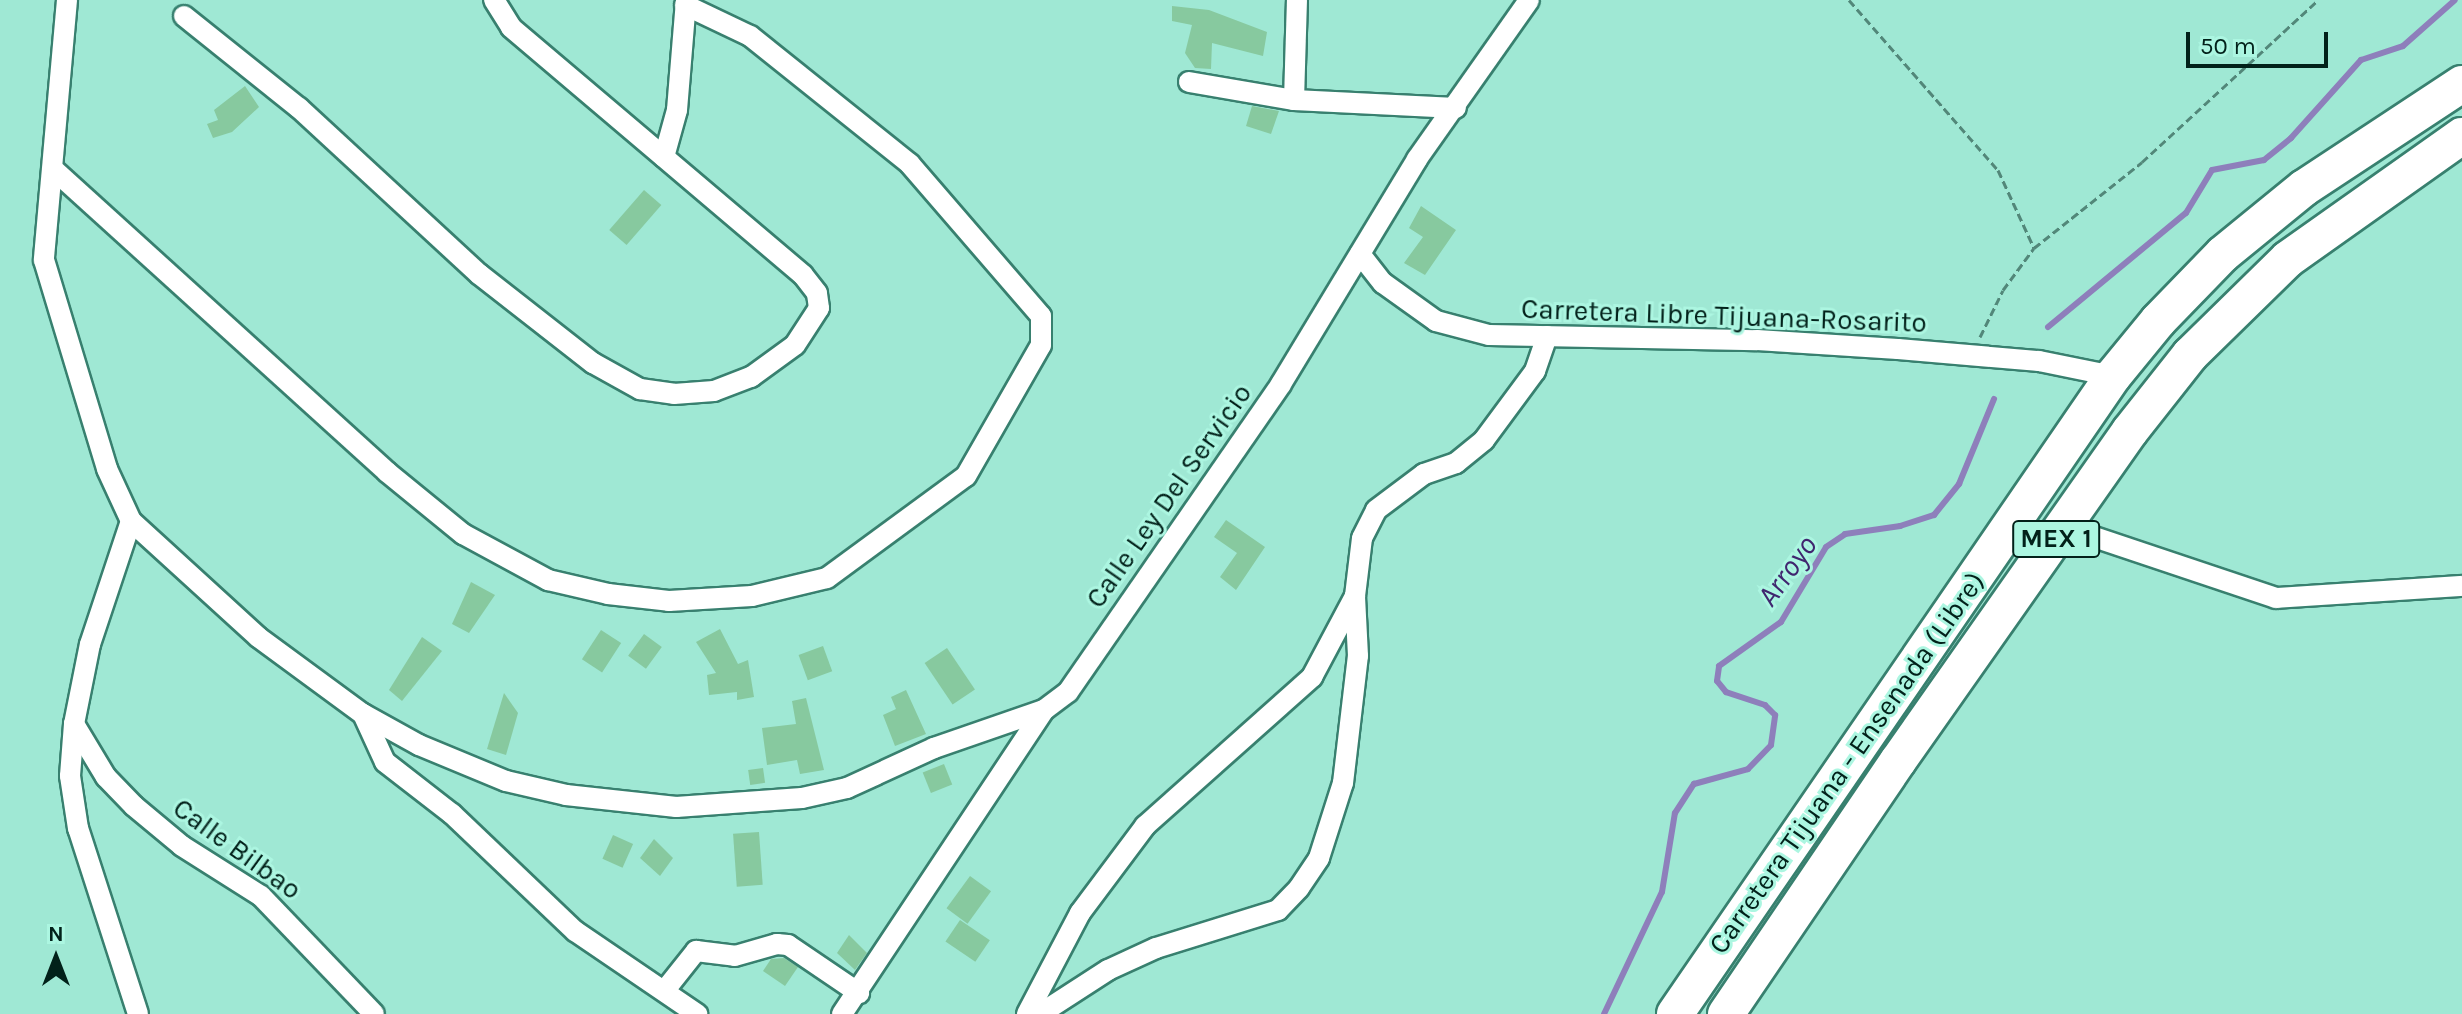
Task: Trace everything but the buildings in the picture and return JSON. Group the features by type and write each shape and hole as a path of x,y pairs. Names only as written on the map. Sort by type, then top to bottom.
{"highway":[{"name":"Carretera Tijuana - Ensenada (Libre)","path":"1675,1014 2113,376 2223,254 2304,188 2462,84"},
{"name":"Carretera Tijuana - Ensenada (Libre)","path":"1726,1014 2154,399 2231,310 2288,259 2462,136"}],"street":[{"path":"67,0 44,260 107,469 131,521 258,637 363,714 419,745 506,781 566,795 676,807 789,799 847,788 934,748 1044,710"},
{"path":"184,16 299,108 479,274 593,363 640,389 674,394 714,391 751,377 795,345 814,322 817,293 803,275 511,27 494,0"},
{"path":"1294,100 1297,0"},
{"path":"53,169 387,472 463,534 548,580 608,594 669,601 752,596 827,578 966,476 1041,345 1041,316 910,164 750,36 686,2 677,110 664,157"},
{"name":"Calle Ley Del Servicio","path":"842,1014 859,993 1044,710 1068,692 1281,384 1417,159 1456,108 1521,6"},
{"path":"1189,82 1294,100 1456,108"},
{"name":"Carretera Libre Tijuana-Rosarito","path":"1360,254 1383,283 1436,321 1489,335 1757,340 2039,361 2113,376"},
{"path":"1040,1014 1108,970 1156,948 1278,910 1299,888 1319,858 1343,783 1358,656 1355,596 1362,538 1376,510 1424,474 1456,463 1484,440 1535,371 1547,336"},
{"path":"131,521 90,644 74,724 70,776 78,828 138,1014"},
{"path":"2064,527 2276,598 2462,586"},
{"path":"1027,1014 1080,913 1145,826 1312,677 1355,596"},
{"path":"363,714 385,762 452,814 575,931 697,1014"},
{"name":"Calle Bilbao","path":"74,724 106,777 134,806 182,846 261,896 374,1014"},
{"path":"665,990 696,951 735,956 777,944 788,945 859,993"}],"path":[{"path":"1849,0 1998,170 2034,248"},
{"path":"1971,355 2003,290 2034,248 2142,162 2318,0"}],"waterway":[{"name":"Arroyo","path":"2048,327 2186,213 2212,170 2264,160 2291,138 2361,60 2403,46 2455,0"},
{"name":"Arroyo","path":"1604,1014 1662,892 1675,813 1694,784 1748,769 1771,745 1775,715 1765,705 1726,692 1717,681 1719,666 1781,622 1826,547 1845,534 1900,526 1934,515 1959,484 1994,399"}]}
